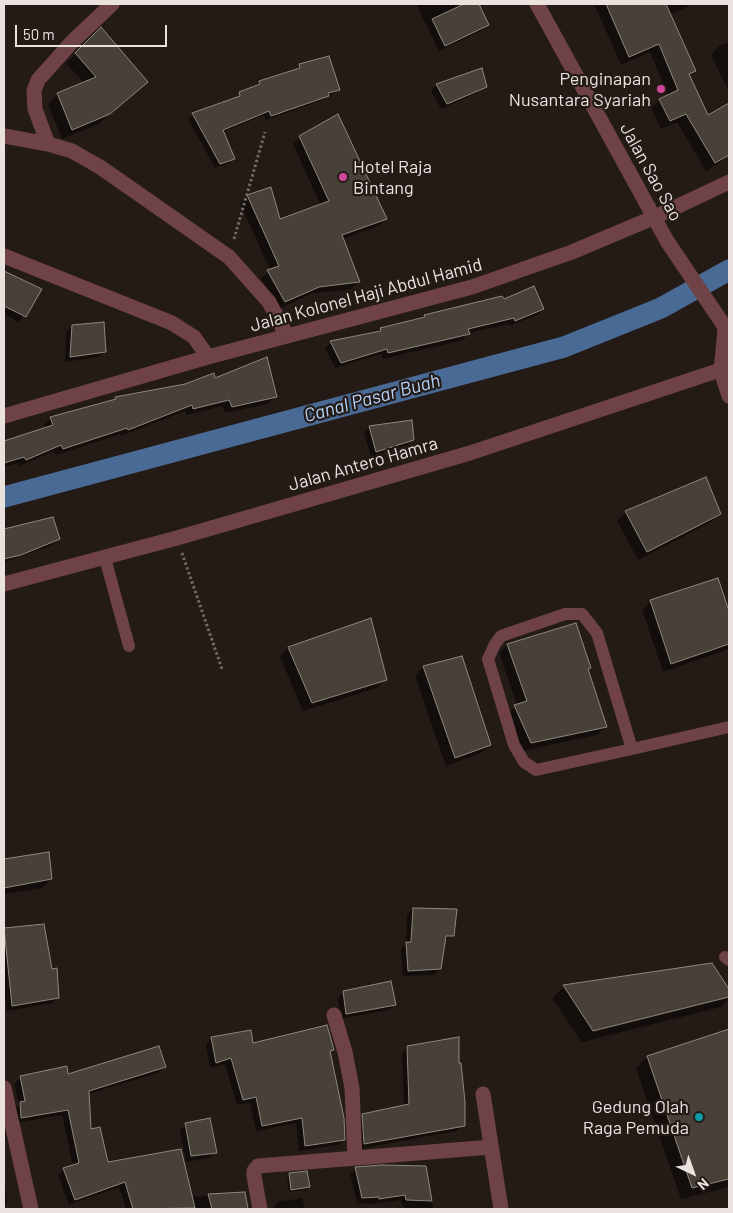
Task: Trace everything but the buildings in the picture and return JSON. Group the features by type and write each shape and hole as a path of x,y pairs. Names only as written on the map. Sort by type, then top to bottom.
{"street":[{"path":"48,144 35,110 34,91 38,80 72,42 112,4"},
{"name":"Jalan Sao Sao","path":"537,4 667,241 727,331 725,369 729,396"},
{"path":"4,136 48,144 72,151 100,167 229,257 269,302 287,336"},
{"name":"Jalan Kolonel Haji Abdul Hamid","path":"4,416 208,357 472,287 572,252 655,218 729,182"},
{"path":"4,256 172,323 194,337 208,357"},
{"name":"Jalan Antero Hamra","path":"4,584 177,538 470,453 725,369"},
{"path":"334,1015 345,1052 352,1088 355,1158"},
{"path":"4,1088 31,1209"},
{"path":"483,1094 501,1209"},
{"path":"260,1209 254,1176 254,1171 258,1166 491,1148"}],"lane":[{"path":"105,558 128,646"},
{"path":"632,749 598,634 582,614 565,614 502,636 494,644 488,659 514,745 524,762 536,770 632,749 729,727"}],"path":[{"path":"229,257 265,132"},
{"path":"177,538 222,669"}],"waterway":[{"name":"Canal Pasar Buah","path":"4,497 564,347 661,308 729,270"}],"place":[{"name":"Penginapan Nusantara Syariah","path":"661,89"},
{"name":"Hotel Raja Bintang","path":"343,177"},
{"name":"Gedung Olah Raga Pemuda","path":"699,1117"}]}
